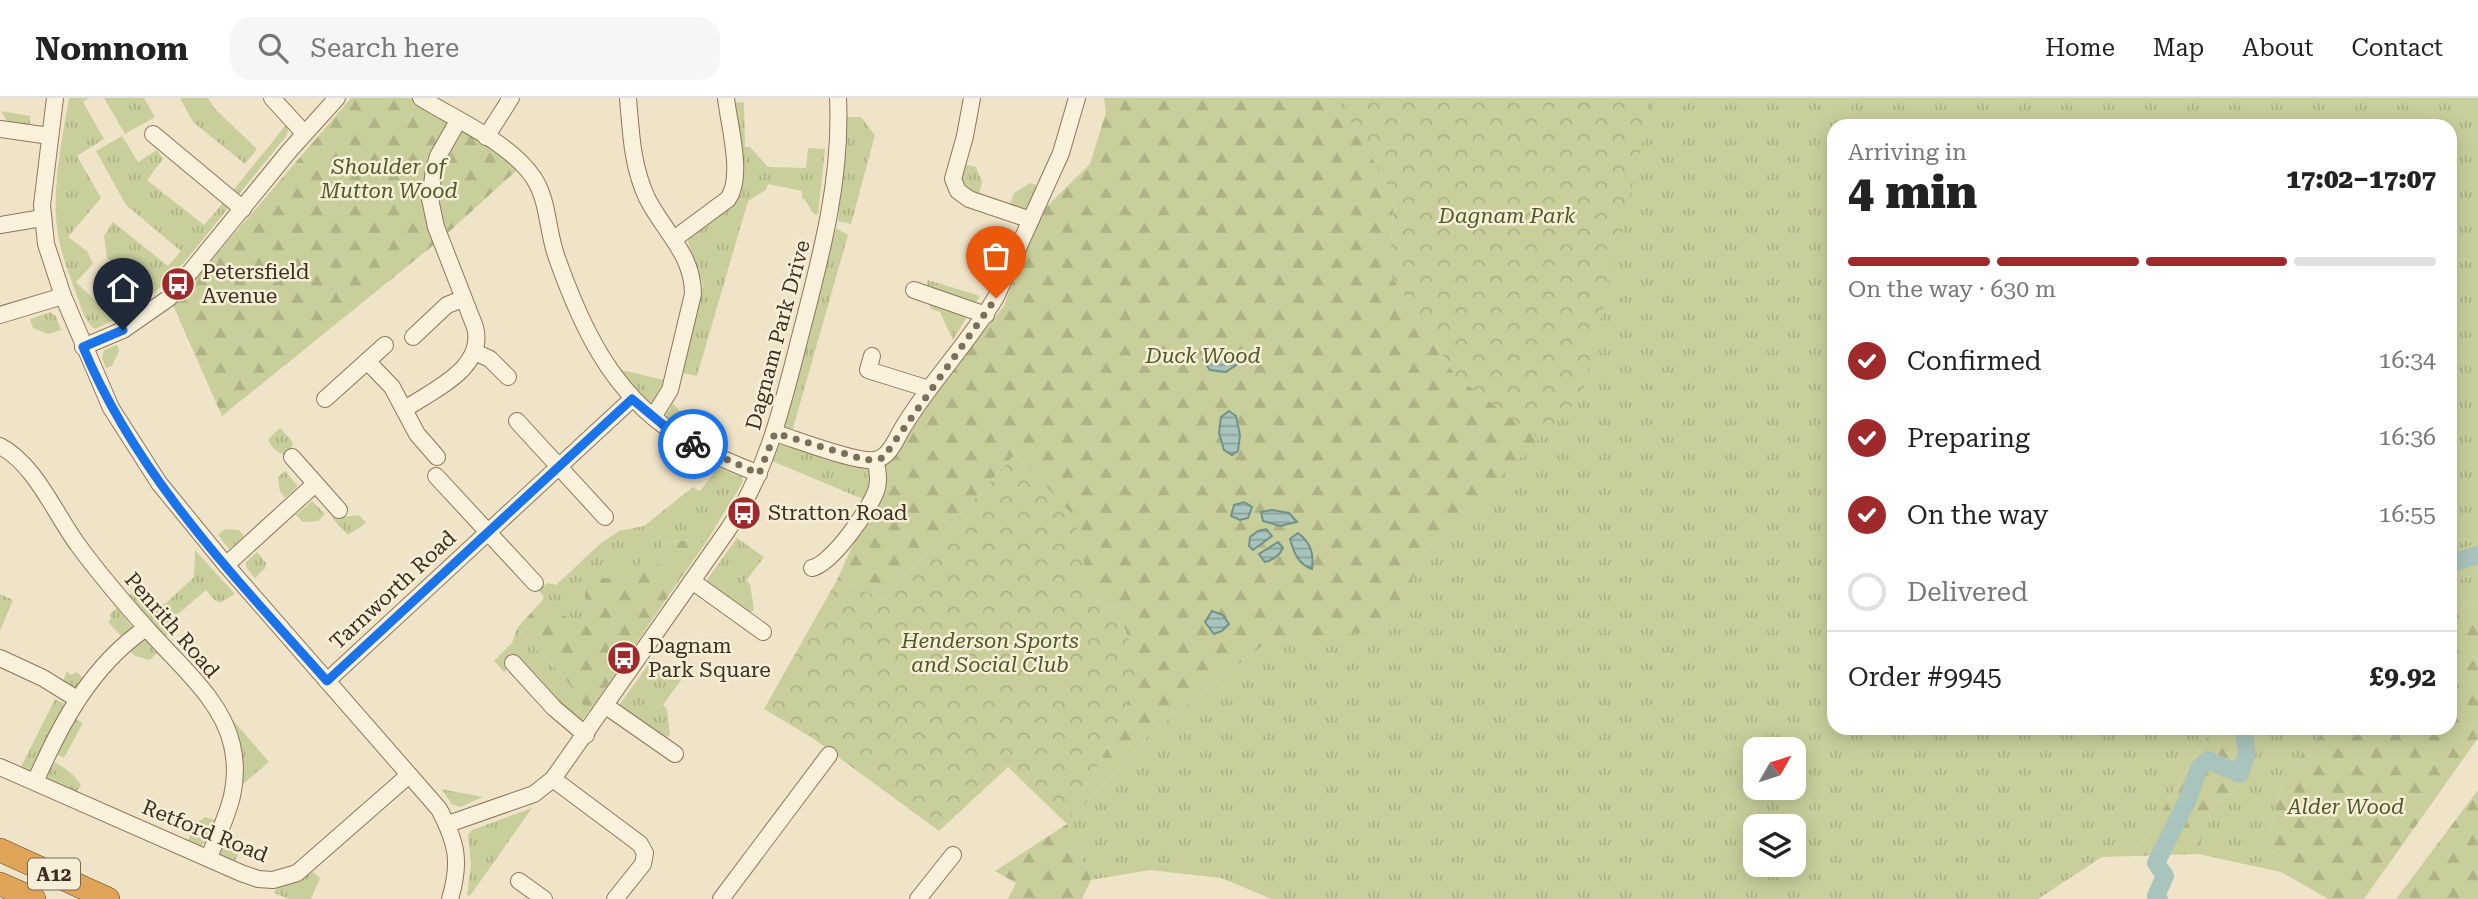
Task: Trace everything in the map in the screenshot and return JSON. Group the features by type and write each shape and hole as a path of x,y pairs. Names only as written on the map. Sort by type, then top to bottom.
{"highway":[{"name":"A12","path":"0,850 108,899"},
{"name":"A12","path":"0,884 34,899"}],"street":[{"path":"55,98 42,218 46,244 83,347 111,408 159,483 226,565 439,809 448,824 457,850 457,877 450,899"},
{"path":"272,98 304,133"},
{"path":"83,347 123,330 169,298 304,133 337,98"},
{"path":"421,98 514,155 541,189 550,240 574,303 597,351 632,399 693,444 759,474"},
{"path":"486,137 510,98"},
{"path":"628,98 632,150 639,178 656,215 684,254 691,271 693,294 670,390 653,417"},
{"path":"674,239 728,199 732,192 736,172 726,98"},
{"name":"Dagnam Park Drive","path":"448,824 534,793 553,779 731,526 759,474 775,433 828,224 837,152 838,98"},
{"path":"972,98 953,179 958,191 968,199 1031,220"},
{"path":"775,433 866,460 883,458 929,389 986,314 1061,153 1077,98"},
{"path":"405,409 462,369 475,352 477,335 436,227 430,199 433,170 438,156 458,121"},
{"path":"0,129 50,136"},
{"path":"153,134 243,209"},
{"path":"0,225 42,218"},
{"path":"914,290 986,314"},
{"path":"0,316 63,296"},
{"path":"413,337 447,305 463,299"},
{"path":"325,398 385,345"},
{"path":"475,352 491,359 508,377"},
{"path":"872,356 868,370 929,389"},
{"path":"367,361 392,387 417,434 437,457"},
{"name":"Tarnworth Road","path":"327,681 632,399"},
{"path":"517,421 605,517"},
{"name":"Penrith Road","path":"0,446 29,470 79,546 221,713 232,743 236,766 235,791 209,857"},
{"path":"292,457 339,510"},
{"path":"812,568 819,567 842,544 859,521 877,488 876,460"},
{"name":"Tarnworth Road","path":"436,476 535,583"},
{"path":"226,565 316,484"},
{"path":"692,581 762,632"},
{"path":"35,782 55,735 77,699 118,651 146,628"},
{"path":"0,659 43,678 77,699"},
{"path":"513,663 554,708 586,734"},
{"path":"606,706 675,754"},
{"path":"721,899 829,755"},
{"name":"Retford Road","path":"0,767 258,879 273,880 288,877 308,865 409,775"},
{"path":"553,779 640,844 645,853 643,864 615,899"},
{"path":"918,899 953,855"},
{"path":"519,881 544,899"}],"green space":[{"path":"69,98 89,98 83,102 104,139 77,156 101,198 68,237 87,251 93,264 76,282 113,318 141,292 107,258 104,236 113,222 168,266 181,251 126,205 96,151 122,136 138,162 157,150 163,159 147,180 204,225 223,203 229,207 185,262 155,292 138,306 95,329 82,310 57,228 57,179"},
{"path":"104,98 144,98 155,117 125,134"},
{"path":"180,98 208,98 215,109 257,149 245,164 193,122"},
{"name":"Shoulder of Mutton Wood","path":"351,98 421,98 514,155 517,170 441,239 222,416 173,305"},
{"name":"Duck Wood","path":"1104,98 1337,98 1394,196 1389,272 1456,376 1539,439 1424,553 1389,631 1271,639 1151,733 1067,824 1124,715 1137,664 1118,610 1091,597 1073,516 1015,454 885,599 837,580 867,514 878,471 908,425 1004,306 1036,217 1090,164 1106,112"},
{"path":"1337,98 2478,98 2478,542 2457,552 2457,119 1827,119 1827,735 2209,735 2134,856 2102,857 2038,899 1272,899 1221,878 1150,870 1091,880 1067,824 1151,733 1271,639 1389,630 1424,553 1538,439 1456,376 1394,196"},
{"name":"Dagnam Park","path":"1337,98 1653,98 1582,396 1539,439 1456,376 1389,272 1394,196"},
{"path":"744,102 745,147 750,147 768,167 806,168 808,148 825,149 818,215 814,214 802,199 802,191 768,184 766,190 748,201 697,376 683,373 703,285 687,239 732,204 733,103"},
{"path":"1,111 30,116 30,127 9,125"},
{"path":"846,117 861,117 875,135 851,224 838,221"},
{"path":"286,125 287,135 240,193 233,195 231,193"},
{"path":"964,164 976,167 982,182 979,195 966,190 961,182"},
{"path":"1030,183 1039,186 1030,207 1023,210 1010,204 1014,193"},
{"path":"836,228 848,235 792,432 786,430 784,424"},
{"path":"928,280 980,296 953,340 940,312 931,309 925,289"},
{"path":"50,312 56,316 61,330 48,334 33,328 30,319"},
{"path":"117,345 119,351 112,366 106,368 102,358 104,350"},
{"path":"622,370 664,380 654,401 648,403 621,373"},
{"path":"673,403 689,423 687,431 667,417 666,414"},
{"path":"280,428 293,442 289,457 276,451 268,439"},
{"path":"784,440 877,467 870,502 772,461 778,446"},
{"name":"Henderson Sports and Social Club","path":"1015,454 1074,516 1091,597 1118,610 1138,664 1124,715 1067,824 1008,767 939,831 811,737 764,709 837,580 885,599"},
{"path":"718,468 742,477 743,482 705,544 692,540 661,543 672,562 668,569 634,571 610,578 595,578 584,587 585,599 601,606 601,612 576,623 540,603 544,598 538,589 548,583 556,585 601,543 619,531 644,526 693,487 700,491"},
{"path":"285,471 298,486 285,498 280,491 278,477"},
{"path":"312,501 325,514 318,521 303,522 296,515"},
{"path":"338,514 342,517 359,515 366,523 348,535 332,518"},
{"path":"225,529 239,530 244,536 229,549 218,535"},
{"path":"737,538 764,557 746,581 750,584 754,610 747,615 704,584"},
{"path":"692,540 705,544 577,727 569,721 583,705 565,678 517,628 540,603 576,622 601,612 601,606 585,599 584,587 595,578 609,578 619,570 634,571 645,557 668,569 672,562 661,543"},
{"path":"2478,542 2478,573 2457,580 2457,552"},
{"path":"195,550 235,594 220,603 206,590 176,616 174,620 179,626 165,637 128,596 136,590 165,604 194,577"},
{"path":"257,552 266,563 265,568 255,578 246,567 246,562"},
{"path":"2478,573 2478,601 2457,611 2457,580"},
{"path":"0,594 13,600 0,631"},
{"name":"Alder Wood","path":"2478,601 2478,738 2364,899 2328,899 2281,872 2268,840 2284,775 2321,735 2457,735 2457,611"},
{"path":"117,608 132,627 122,637 108,622 111,619 110,614"},
{"path":"517,628 565,678 583,705 569,721 513,664 504,672 494,661 512,643"},
{"path":"141,639 157,653 150,660 135,656 129,650"},
{"path":"653,658 682,679 663,705 667,709 670,735 665,738 617,708"},
{"path":"67,671 70,675 77,672 84,679 77,688 72,689 62,683"},
{"path":"55,699 64,706 32,769 21,767"},
{"path":"221,713 232,719 269,762 235,791"},
{"path":"74,718 83,723 64,758 54,753"},
{"path":"2209,735 2257,735 2249,774 2209,812 2198,854 2134,856"},
{"path":"2257,735 2321,735 2284,775 2268,840 2281,872 2198,854 2209,812 2249,774"},
{"path":"51,760 78,780 81,785 77,792 48,779 45,775"},
{"path":"441,789 483,797 460,807 452,804"},
{"name":"Alder Wood","path":"2478,790 2478,899 2396,899"},
{"path":"532,808 470,896 467,895 471,865 468,835 472,830"},
{"path":"205,817 215,820 201,846 188,840 191,832 197,828 195,824"},
{"path":"1067,824 1091,880 1082,899 1008,899 1016,883 995,871"},
{"path":"225,840 234,844 239,853 235,861 221,855"},
{"path":"313,872 320,878 311,899 289,899 274,893 276,888 296,882"}],"water":[{"path":"1225,348 1239,363 1226,372 1210,370 1203,360 1209,352"},
{"path":"1229,411 1236,416 1240,435 1238,451 1232,455 1224,450 1219,433 1221,417"},
{"path":"1244,502 1252,507 1248,518 1240,520 1231,516 1234,505"},
{"path":"1272,510 1289,513 1297,522 1280,526 1263,521 1261,512"},
{"path":"1266,529 1272,536 1253,550 1249,546 1250,537"},
{"path":"1298,533 1311,549 1312,569 1300,561 1293,549 1290,539"},
{"path":"1278,542 1283,548 1276,557 1265,562 1259,554"},
{"path":"1212,611 1223,615 1229,624 1214,634 1205,622"}],"waterway":[{"path":"2457,561 2478,555"},
{"path":"2159,899 2156,896 2165,876 2156,863 2188,799 2199,768 2208,760 2240,774 2247,753 2244,735"}],"way so far":[{"path":"693,444 759,474 775,433 866,460 883,458 905,423 996,298"}],"place":[{"name":"Petersfield Avenue","path":"178,284"},
{"name":"Stratton Road","path":"744,513"},
{"name":"Dagnam Park Square","path":"624,658"}],"route":[{"path":"123,330 83,347 111,408 159,483 327,681 632,399 673,433 693,444"}]}
